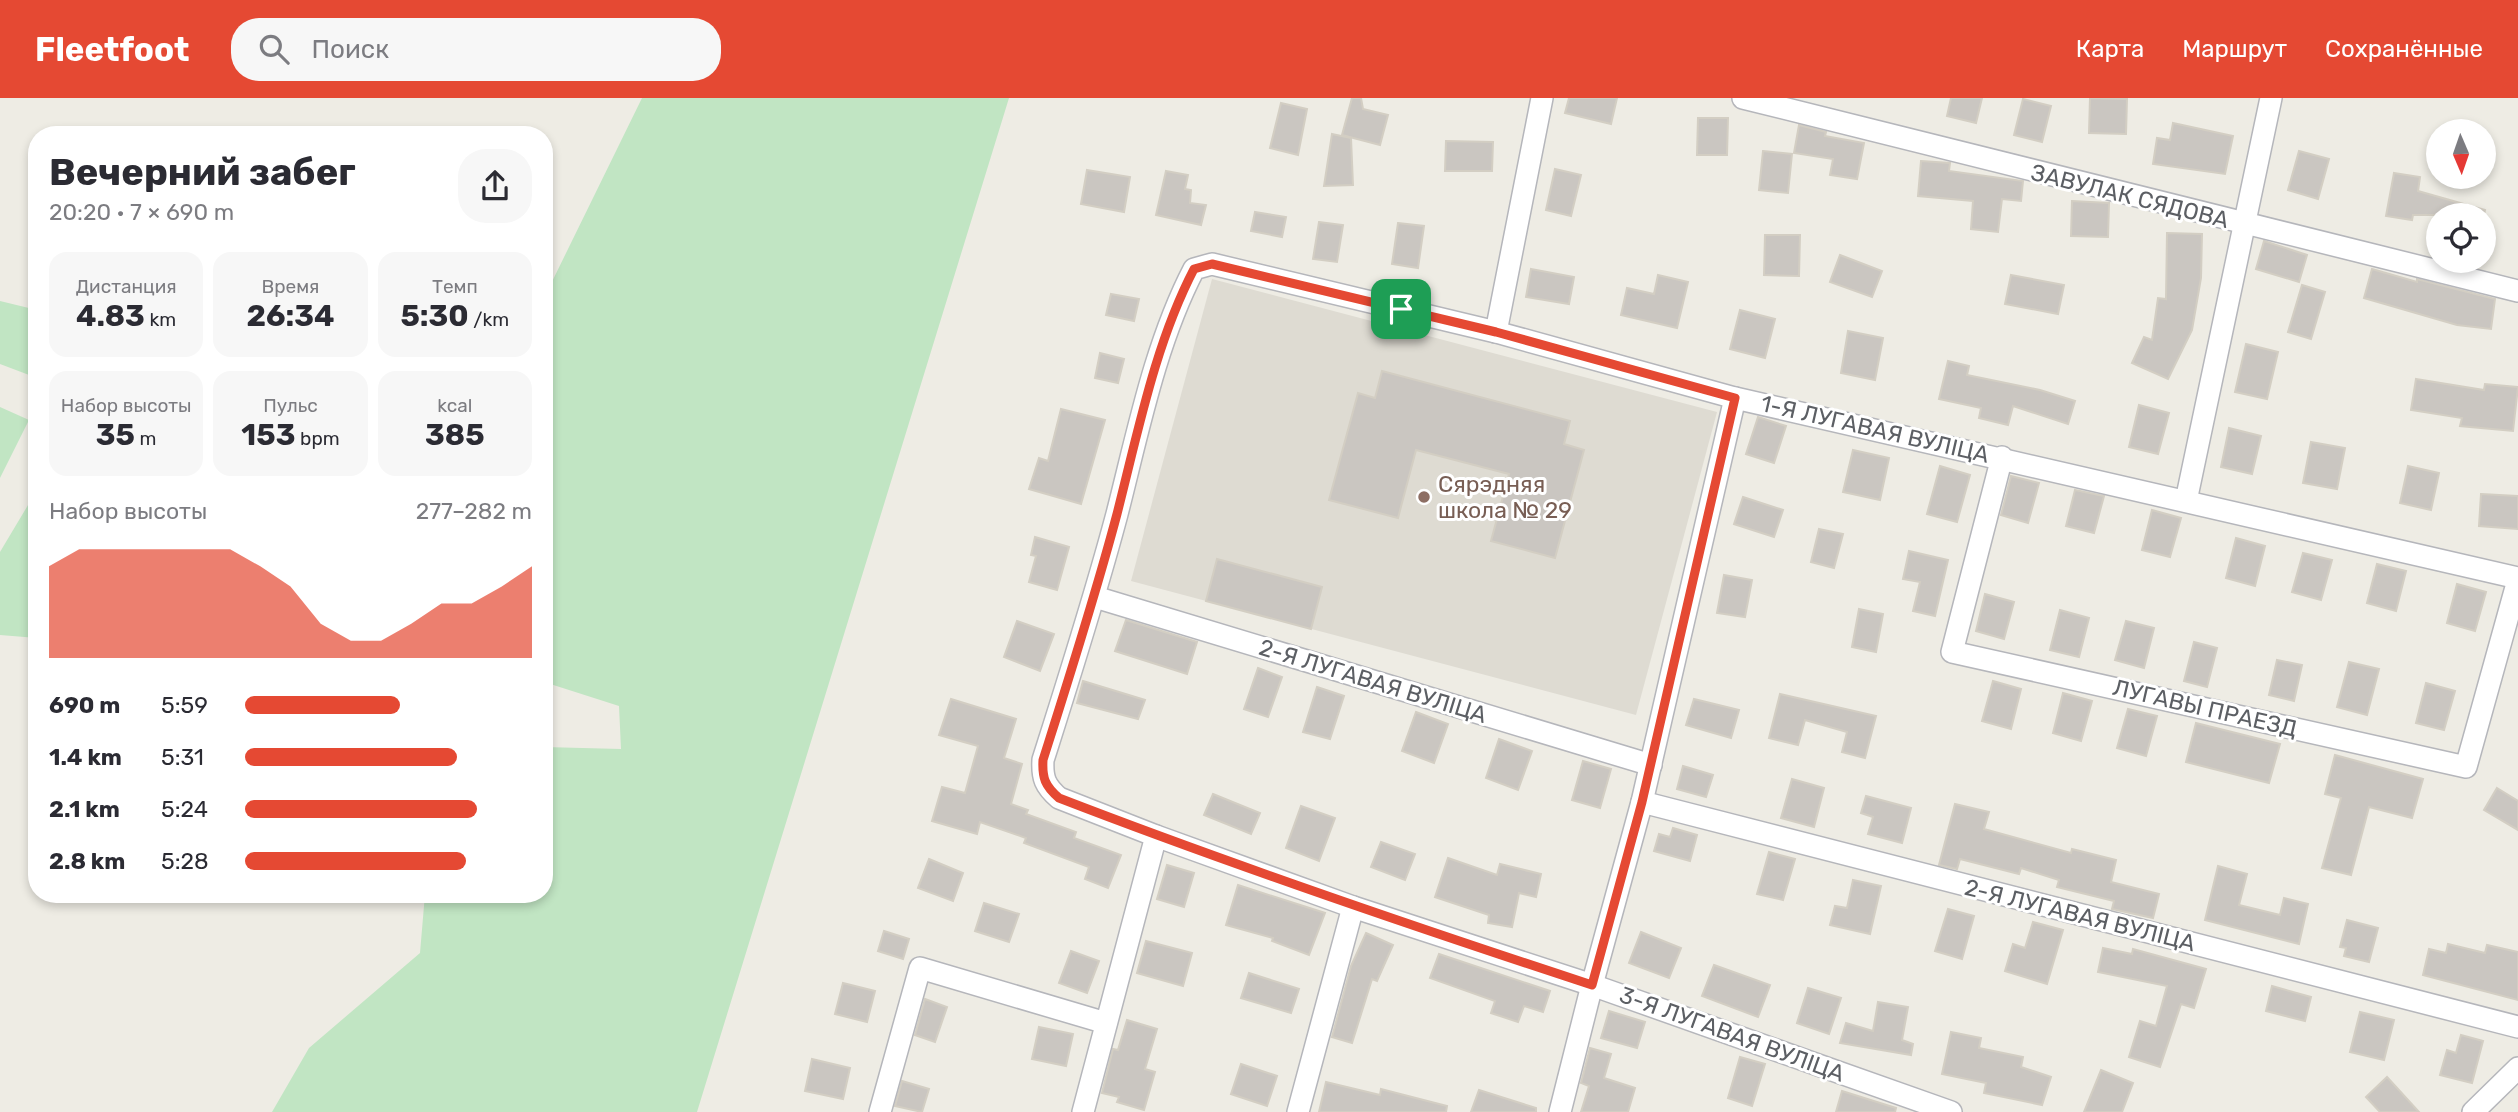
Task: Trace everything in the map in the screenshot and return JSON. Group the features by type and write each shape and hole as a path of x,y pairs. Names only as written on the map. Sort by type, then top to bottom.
{"street":[{"path":"1496,332 1542,98"},
{"name":"ЗАВУЛАК СЯДОВА","path":"1744,98 2518,291"},
{"path":"2186,500 2271,98"},
{"name":"1-Я ЛУГАВАЯ ВУЛІЦА","path":"1095,597 1155,372 1179,299 1194,269 1212,264 1496,332 1735,398 2001,457 2518,579"},
{"path":"1560,1112 1642,802 1735,398"},
{"name":"ЛУГАВЫ ПРАЕЗД","path":"2001,457 1952,652 2466,766 2518,579"},
{"name":"2-Я ЛУГАВАЯ ВУЛІЦА","path":"1095,597 1651,765"},
{"name":"3-Я ЛУГАВАЯ ВУЛІЦА","path":"1095,597 1043,760 1042,775 1046,787 1059,798 1353,907 1592,985 1951,1112"},
{"name":"2-Я ЛУГАВАЯ ВУЛІЦА","path":"1642,802 2518,1027"},
{"path":"1083,1112 1156,836"},
{"path":"1298,1112 1353,907"},
{"path":"880,1112 920,968 1106,1023"},
{"path":"2473,1112 2518,1068"}],"shaded area":[{"name":"Сярэдняя школа № 29","path":"1212,279 1717,412 1636,715 1131,581"}],"green space":[{"path":"642,98 1009,98 697,1112 272,1112 309,1048 420,953 424,903 553,903 553,747 621,749 619,706 553,685 553,280"},
{"path":"0,301 28,308 28,375 0,364"},
{"path":"0,407 28,420 28,422 0,478"},
{"path":"28,505 28,637 0,635 0,552"}],"building":[{"path":"1352,98 1361,98 1363,109 1388,115 1380,145 1342,135"},
{"path":"1569,98 1617,98 1611,124 1565,113"},
{"path":"1951,98 1982,98 1976,123 1947,116"},
{"path":"2090,98 2127,99 2126,134 2089,133"},
{"path":"2023,99 2051,106 2042,142 2014,135"},
{"path":"1281,103 1307,109 1298,155 1270,148"},
{"path":"1698,118 1728,118 1727,155 1697,155"},
{"path":"2173,123 2233,136 2225,174 2153,164 2157,138 2170,140"},
{"path":"1799,125 1826,132 1825,136 1864,143 1857,179 1830,175 1833,159 1794,153"},
{"path":"1332,134 1351,138 1353,185 1324,186"},
{"path":"1446,141 1493,142 1492,171 1445,171"},
{"path":"1763,151 1792,154 1788,193 1759,190"},
{"path":"2299,151 2329,159 2318,199 2288,190"},
{"path":"1921,161 1950,163 1949,171 2023,181 2021,201 2002,199 1998,232 1971,229 1973,201 1918,196"},
{"path":"1555,169 1581,175 1571,216 1546,210"},
{"path":"1087,170 1130,177 1124,212 1081,204"},
{"path":"1166,171 1188,175 1185,189 1191,190 1190,203 1206,205 1201,225 1156,215"},
{"path":"2394,173 2420,177 2418,191 2460,203 2426,203 2426,215 2413,215 2412,220 2386,216"},
{"path":"2072,201 2109,203 2108,237 2071,236"},
{"path":"1255,212 1286,217 1282,237 1251,231"},
{"path":"1319,222 1343,225 1337,262 1313,259"},
{"path":"1398,223 1424,226 1418,268 1392,264"},
{"path":"2167,233 2202,234 2201,278 2192,330 2168,379 2132,363 2144,337 2152,340 2158,298 2166,299"},
{"path":"1765,235 1800,235 1799,276 1764,275"},
{"path":"2264,241 2307,255 2299,282 2256,269"},
{"path":"1840,255 1882,271 1872,297 1830,282"},
{"path":"1531,269 1574,277 1569,304 1526,297"},
{"path":"2372,269 2495,299 2491,329 2457,325 2364,298"},
{"path":"1658,275 1688,282 1677,328 1621,315 1627,288 1654,294"},
{"path":"2011,275 2064,285 2058,314 2005,304"},
{"path":"2302,285 2325,292 2311,339 2288,332"},
{"path":"1111,294 1139,299 1134,321 1106,315"},
{"path":"1740,310 1775,319 1765,358 1730,349"},
{"path":"1848,331 1883,338 1875,380 1841,373"},
{"path":"2246,344 2278,352 2267,399 2235,392"},
{"path":"1100,353 1124,359 1118,383 1095,378"},
{"path":"1948,361 1969,366 1967,375 2040,390 2075,401 2068,424 2013,406 2008,425 1979,418 1981,408 1939,399"},
{"path":"1382,371 1570,421 1564,444 1584,450 1555,558 1491,541 1509,474 1416,450 1398,518 1329,500 1358,393 1375,398"},
{"path":"2416,379 2484,390 2485,384 2518,387 2513,431 2460,426 2462,418 2411,410"},
{"path":"2139,405 2169,413 2158,454 2129,447"},
{"path":"1061,409 1105,420 1081,504 1029,489 1039,458 1048,461"},
{"path":"1758,417 1786,426 1774,463 1746,454"},
{"path":"2229,428 2261,436 2252,474 2221,467"},
{"path":"2311,442 2345,448 2337,489 2303,483"},
{"path":"1853,450 1889,458 1880,500 1843,492"},
{"path":"1940,466 1970,475 1957,522 1927,514"},
{"path":"2408,466 2439,473 2431,510 2400,503"},
{"path":"2011,476 2039,483 2028,523 2001,515"},
{"path":"2075,490 2104,496 2094,533 2066,526"},
{"path":"2481,494 2518,496 2518,529 2479,526"},
{"path":"1743,497 1783,510 1774,537 1734,524"},
{"path":"2152,510 2181,518 2170,557 2142,550"},
{"path":"1819,529 1843,534 1834,568 1811,562"},
{"path":"1035,537 1069,547 1057,590 1029,582 1036,556 1031,555"},
{"path":"2236,538 2265,546 2255,586 2226,578"},
{"path":"1909,551 1948,560 1935,616 1913,611 1920,582 1903,579"},
{"path":"2303,553 2332,560 2321,600 2292,592"},
{"path":"1217,559 1322,587 1311,629 1206,601"},
{"path":"2377,564 2406,571 2396,611 2367,603"},
{"path":"1724,575 1752,580 1745,617 1717,613"},
{"path":"2457,584 2486,592 2475,631 2447,623"},
{"path":"1985,594 2014,602 2004,639 1976,631"},
{"path":"1859,609 1883,614 1876,652 1852,647"},
{"path":"2060,610 2089,618 2079,657 2050,650"},
{"path":"1126,620 1197,642 1187,674 1115,651"},
{"path":"1017,621 1054,634 1040,671 1004,657"},
{"path":"2126,621 2154,628 2144,668 2115,660"},
{"path":"2194,642 2217,648 2207,687 2184,681"},
{"path":"2277,660 2302,665 2294,701 2269,695"},
{"path":"2349,662 2379,669 2367,715 2337,707"},
{"path":"1258,668 1282,677 1268,717 1244,709"},
{"path":"1083,681 1145,700 1138,719 1077,703"},
{"path":"1993,681 2021,689 2011,729 1982,721"},
{"path":"2426,683 2455,691 2444,730 2416,723"},
{"path":"1317,687 1344,696 1330,739 1303,732"},
{"path":"2063,693 2092,701 2081,741 2053,733"},
{"path":"1780,694 1876,716 1865,758 1842,752 1847,732 1805,720 1798,745 1769,738"},
{"path":"951,699 1016,719 1004,758 1022,764 1011,804 1028,810 1026,814 1076,832 1074,838 1121,855 1108,888 1085,879 1089,867 1024,843 1026,838 980,822 977,834 932,821 942,787 965,793 978,746 939,735"},
{"path":"1694,699 1739,710 1731,738 1686,725"},
{"path":"2128,709 2157,716 2146,756 2117,748"},
{"path":"1416,712 1448,724 1434,763 1402,751"},
{"path":"2196,723 2280,744 2269,783 2186,762"},
{"path":"1499,739 1532,751 1518,790 1486,778"},
{"path":"2335,755 2423,779 2412,818 2369,807 2351,875 2322,868 2341,798 2325,794"},
{"path":"1583,761 1611,769 1600,808 1572,800"},
{"path":"1683,766 1713,775 1706,797 1677,789"},
{"path":"1792,779 1824,788 1814,827 1781,818"},
{"path":"2497,788 2518,801 2518,830 2484,810"},
{"path":"1213,794 1260,813 1251,834 1204,815"},
{"path":"1866,796 1911,808 1902,843 1868,834 1873,817 1861,813"},
{"path":"1955,804 1989,812 1984,829 2071,853 2072,849 2116,860 2111,882 2159,894 2153,918 2112,909 2114,901 2057,887 2059,880 2021,868 2019,874 1960,859 1957,869 1939,865"},
{"path":"1301,806 1335,818 1319,861 1286,848"},
{"path":"1673,828 1697,835 1690,861 1654,851 1659,834 1670,837"},
{"path":"1381,842 1415,854 1405,880 1371,867"},
{"path":"1769,852 1795,859 1783,900 1757,894"},
{"path":"1448,858 1497,875 1500,864 1541,874 1536,897 1519,893 1512,927 1488,923 1489,915 1435,897"},
{"path":"929,859 963,873 953,901 918,888"},
{"path":"1167,865 1194,873 1184,907 1157,899"},
{"path":"2218,866 2247,874 2239,905 2280,915 2284,898 2308,904 2299,944 2205,920"},
{"path":"1853,880 1881,886 1870,934 1830,925 1835,906 1847,908"},
{"path":"1238,885 1325,913 1309,955 1272,941 1273,938 1226,925"},
{"path":"984,903 1019,914 1009,942 975,931"},
{"path":"1948,909 1974,916 1962,959 1935,951"},
{"path":"2347,920 2378,928 2369,962 2344,956 2346,948 2340,947"},
{"path":"2033,922 2063,930 2047,984 2005,971 2013,944 2025,948"},
{"path":"884,931 909,939 903,959 878,951"},
{"path":"1641,932 1681,948 1669,978 1629,963"},
{"path":"1366,933 1393,945 1377,981 1372,979 1352,1043 1332,1037 1351,966"},
{"path":"1146,941 1192,953 1183,986 1137,973"},
{"path":"2448,944 2485,953 2487,945 2518,952 2518,1000 2423,975 2429,949 2446,953"},
{"path":"2103,948 2132,954 2133,949 2206,969 2194,1008 2181,1004 2160,1067 2129,1057 2140,1021 2156,1026 2167,986 2098,972"},
{"path":"1071,951 1099,961 1087,993 1059,983"},
{"path":"1439,954 1550,991 1543,1012 1524,1006 1518,1022 1491,1013 1495,1001 1430,978"},
{"path":"1714,965 1770,985 1758,1017 1702,996"},
{"path":"1249,973 1299,989 1291,1013 1241,998"},
{"path":"843,983 875,991 867,1022 835,1014"},
{"path":"2272,986 2311,997 2305,1021 2266,1011"},
{"path":"1808,988 1841,998 1829,1034 1797,1023"},
{"path":"925,999 947,1007 935,1042 915,1035"},
{"path":"1878,1002 1908,1007 1902,1040 1913,1044 1911,1055 1840,1043 1846,1023 1873,1031"},
{"path":"1609,1011 1645,1022 1637,1048 1601,1038"},
{"path":"2360,1012 2394,1020 2384,1060 2350,1052"},
{"path":"1127,1020 1157,1029 1145,1069 1155,1072 1144,1110 1117,1102 1119,1097 1102,1093 1113,1049 1118,1050"},
{"path":"1039,1027 1073,1034 1066,1066 1032,1059"},
{"path":"1951,1032 1981,1038 1979,1048 2023,1057 2021,1067 2051,1077 2042,1105 1984,1093 1986,1083 1942,1074"},
{"path":"2461,1035 2483,1041 2472,1083 2440,1075 2447,1050 2456,1053"},
{"path":"1590,1048 1611,1054 1604,1078 1635,1088 1628,1112 1581,1112 1589,1086 1581,1083"},
{"path":"1740,1057 1765,1064 1752,1106 1728,1098"},
{"path":"812,1059 850,1068 843,1099 805,1091"},
{"path":"1241,1064 1277,1076 1267,1106 1231,1094"},
{"path":"2101,1070 2133,1083 2122,1112 2084,1112"},
{"path":"2387,1077 2419,1112 2380,1112 2366,1097"},
{"path":"902,1081 929,1089 922,1112 895,1106"},
{"path":"1326,1082 1380,1095 1381,1089 1447,1106 1446,1112 1319,1112"},
{"path":"1479,1090 1536,1108 1536,1112 1471,1112"},
{"path":"1842,1091 1896,1108 1895,1112 1836,1112"}],"place":[{"name":"Сярэдняя школа № 29","path":"1424,497"}],"route":[{"path":"1212,264 1401,309 1496,332 1735,398 1642,802 1592,985 1353,907 1156,836 1059,798 1046,787 1042,775 1043,760 1095,597 1155,372 1179,299 1194,269 1212,264"}]}
